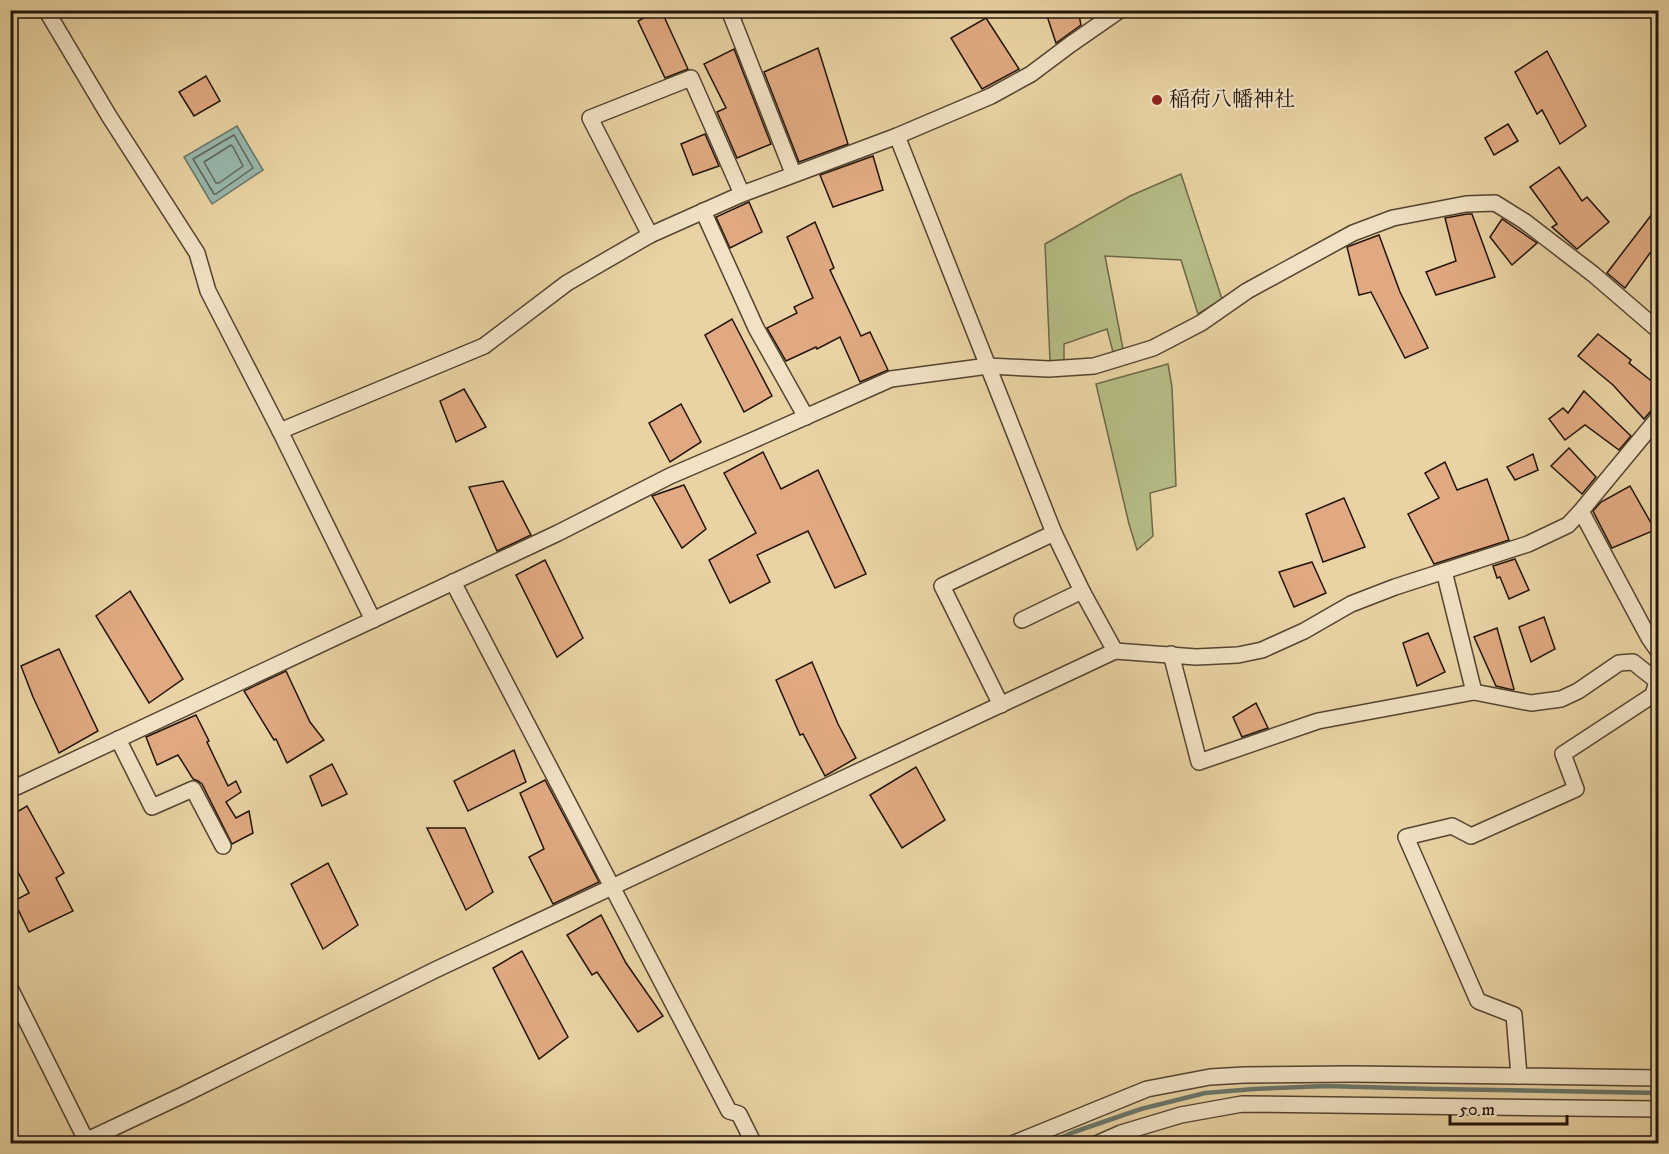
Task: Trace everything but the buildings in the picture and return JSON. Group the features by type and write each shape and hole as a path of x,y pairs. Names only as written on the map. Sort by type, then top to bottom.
{"street":[{"path":"46,10 109,116 197,253 208,291 373,620"},
{"path":"729,10 793,173"},
{"path":"280,431 483,346 567,283 650,235 793,173 897,136 992,96 1021,80 1120,10"},
{"path":"650,235 590,118 691,78 742,194"},
{"path":"897,136 1054,533 1115,651"},
{"path":"10,790 558,533 670,476 891,379 988,366 1049,369 1094,366 1153,348 1200,323 1247,291 1353,234 1393,218 1466,204 1495,203 1524,221 1593,274 1659,330"},
{"path":"703,211 756,328 806,417"},
{"path":"10,988 82,1142 183,1095 435,970 1115,651 1196,657 1238,656 1262,650 1304,631 1352,604 1395,587 1528,544 1568,525 1659,418"},
{"path":"1581,511 1649,638 1659,651"},
{"path":"1001,705 942,586 1054,533"},
{"path":"1444,571 1474,692"},
{"path":"453,582 729,1111 739,1114 754,1143"},
{"path":"1022,620 1082,591"},
{"path":"1171,654 1199,762 1318,721 1474,692 1531,703 1562,699 1619,663 1633,662 1658,680 1653,694 1563,754 1576,789 1471,836 1452,826 1406,837 1478,1001 1514,1015 1519,1076"},
{"path":"118,739 152,807 193,789 223,846"},
{"path":"1012,1143 1147,1089 1210,1077 1352,1074 1659,1078"},
{"path":"1096,1143 1181,1115 1242,1104 1659,1109"}],"green space":[{"path":"1181,174 1222,299 1198,314 1181,260 1105,256 1123,349 1113,352 1107,329 1064,344 1064,362 1050,361 1045,244 1130,196"},
{"path":"1168,364 1172,387 1176,486 1150,493 1153,536 1137,550 1096,384"}],"water":[{"path":"237,126 263,170 212,204 184,157"}],"waterway":[{"path":"1047,1144 1074,1132 1141,1109 1205,1093 1326,1086 1658,1093"}],"place":[{"name":"稲荷八幡神社","path":"1157,100"}]}
